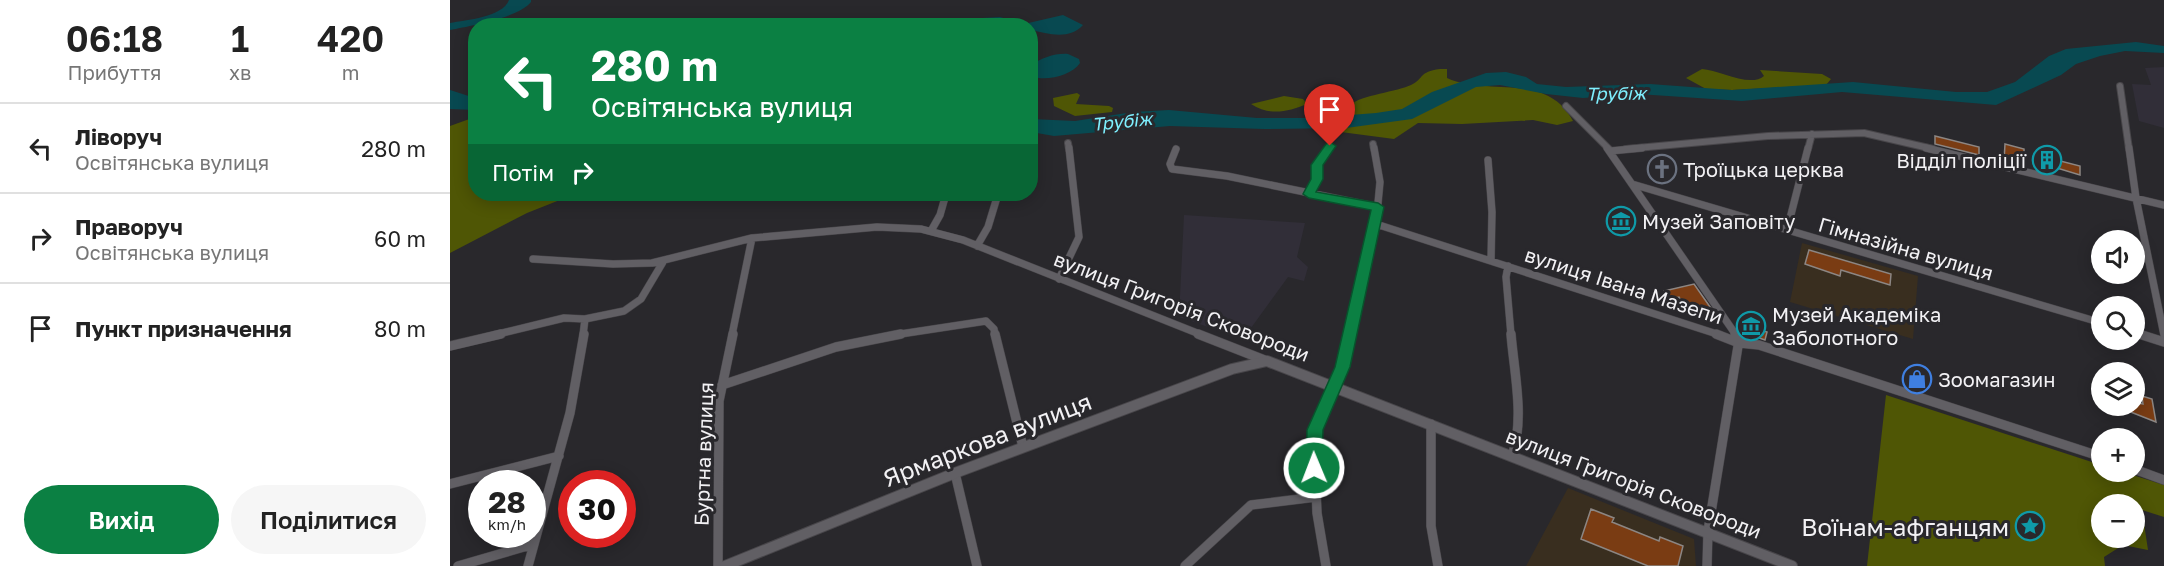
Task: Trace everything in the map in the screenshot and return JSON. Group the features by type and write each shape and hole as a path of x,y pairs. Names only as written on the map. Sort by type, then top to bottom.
{"street":[{"path":"2120,86 2136,198 2164,335"},
{"path":"1566,106 1610,151 1726,318 1739,343 1708,531 1707,566"},
{"path":"1787,230 1812,134"},
{"path":"1610,151 1812,134 1874,135 2164,205"},
{"path":"1059,279 1079,237 1068,143"},
{"path":"1326,566 1317,497 1314,437 1345,358 1376,224 1379,172 1373,144"},
{"path":"1309,194 1317,179 1317,165 1330,146"},
{"path":"1176,149 1170,164 1172,169 1227,176 1378,207"},
{"path":"1488,160 1492,212 1491,261"},
{"name":"Гімназійна вулиця","path":"1632,184 2091,320"},
{"path":"931,231 944,201"},
{"path":"977,246 988,227 996,201"},
{"name":"вулиця Івана Мазепи","path":"1376,224 1739,343 1759,345 2091,453"},
{"name":"вулиця Григорія Сковороди","path":"533,259 613,264 663,262 752,238 877,227 931,231 977,246 1267,361 1708,531 1792,566"},
{"name":"Буртна вулиця","path":"718,566 717,464 722,385 752,238"},
{"path":"450,346 564,318 585,319 618,313 635,305 663,262"},
{"path":"1508,266 1506,278 1517,430 1512,456"},
{"path":"546,502 581,370 585,319"},
{"path":"722,385 836,347 904,333 986,321 994,329 1023,447"},
{"path":"2145,336 2164,342"},
{"name":"Ярмаркова вулиця","path":"725,566 1023,447 1232,369 1267,361"},
{"path":"1431,424 1431,526 1438,566"},
{"path":"450,484 559,456"},
{"path":"955,473 977,566"},
{"path":"2145,473 2164,480"},
{"path":"1185,566 1232,520 1251,505 1317,497"},
{"path":"458,566 520,548"},
{"path":"528,566 533,548"}],"shaded area":[{"path":"2164,67 2164,128 2139,121 2132,84 2151,85 2145,68"},
{"path":"1184,215 1305,223 1297,257 1308,267 1304,281 1288,277 1243,339 1179,317"},
{"path":"1802,243 1918,276 1913,339 1790,302"},
{"path":"1568,488 1694,539 1696,566 1526,566"}],"green space":[{"path":"1447,69 1447,78 1463,83 1532,90 1548,96 1562,106 1573,121 1557,125 1533,120 1462,124 1418,123 1394,139 1318,129 1352,115 1352,104 1356,101 1405,87 1428,72"},
{"path":"1702,69 1751,80 1764,76 1760,70 1822,74 1831,79 1826,85 1732,90 1706,89 1686,78"},
{"path":"1077,93 1080,95 1076,104 1109,106 1113,108 1112,112 1075,116 1054,106 1053,98"},
{"path":"1284,96 1303,99 1307,104 1279,112 1258,108 1251,104"},
{"path":"468,120 468,201 557,201 527,213 450,253 450,126"},
{"path":"1886,395 2091,462 2091,482 2145,482 2145,479 2164,485 2164,517 2145,511 2145,494 2091,494 2091,548 2118,548 2104,557 2105,566 1867,566"},
{"path":"2145,530 2148,550 2138,548 2145,548"}],"water":[{"path":"509,0 531,0 525,8 505,17 478,18 492,14 505,6"},
{"path":"1063,15 1083,25 1072,33 1058,35 1038,32 1038,21"},
{"path":"468,20 468,27 450,30 450,23"},
{"name":"Трубіж","path":"2136,42 2164,46 2164,53 2125,51 2100,56 2076,64 2061,75 1996,105 1842,92 1742,101 1638,94 1583,98 1500,85 1476,87 1412,119 1346,128 1264,129 1170,126 1054,136 1038,133 1038,119 1075,121 1133,112 1169,110 1257,118 1311,118 1376,113 1402,109 1432,92 1486,73 1506,72 1526,77 1537,84 1566,87 1650,84 1732,90 1853,82 1956,92 1987,92 2015,82 2049,56 2066,49"},
{"path":"1063,54 1079,59 1080,63 1076,68 1057,77 1038,78 1038,61"},
{"path":"450,90 468,96 468,110 450,109"}],"building":[{"path":"1935,136 1979,147 1979,155 1935,144"},
{"path":"2005,144 2024,149 2024,166 2004,161"},
{"path":"2037,155 2080,166 2080,175 2037,162"},
{"name":"Троїцька церква","path":"1658,162 1673,167 1667,177 1652,172"},
{"path":"1809,250 1891,274 1890,285 1841,270 1840,276 1805,264"},
{"path":"1694,284 1715,314 1691,317 1679,297 1669,299 1664,291"},
{"name":"Музей Академіка Заболотного","path":"1753,320 1760,330 1767,332 1765,340 1751,335 1742,322"},
{"path":"2145,397 2152,399 2156,422 2141,416 2145,416"},
{"path":"1591,509 1614,518 1612,522 1659,541 1660,537 1683,546 1678,566 1648,566 1581,539"}],"place":[{"name":"Відділ поліції","path":"2047,160"},
{"name":"Троїцька церква","path":"1662,169"},
{"name":"Музей Заповіту","path":"1621,221"},
{"name":"Музей Академіка Заболотного","path":"1751,326"},
{"name":"Зоомагазин","path":"1917,379"},
{"name":"Воїнам-афганцям","path":"2030,526"}],"route":[{"path":"1314,468 1315,430 1343,367 1378,207 1309,194 1317,179 1317,165 1330,146"}]}
